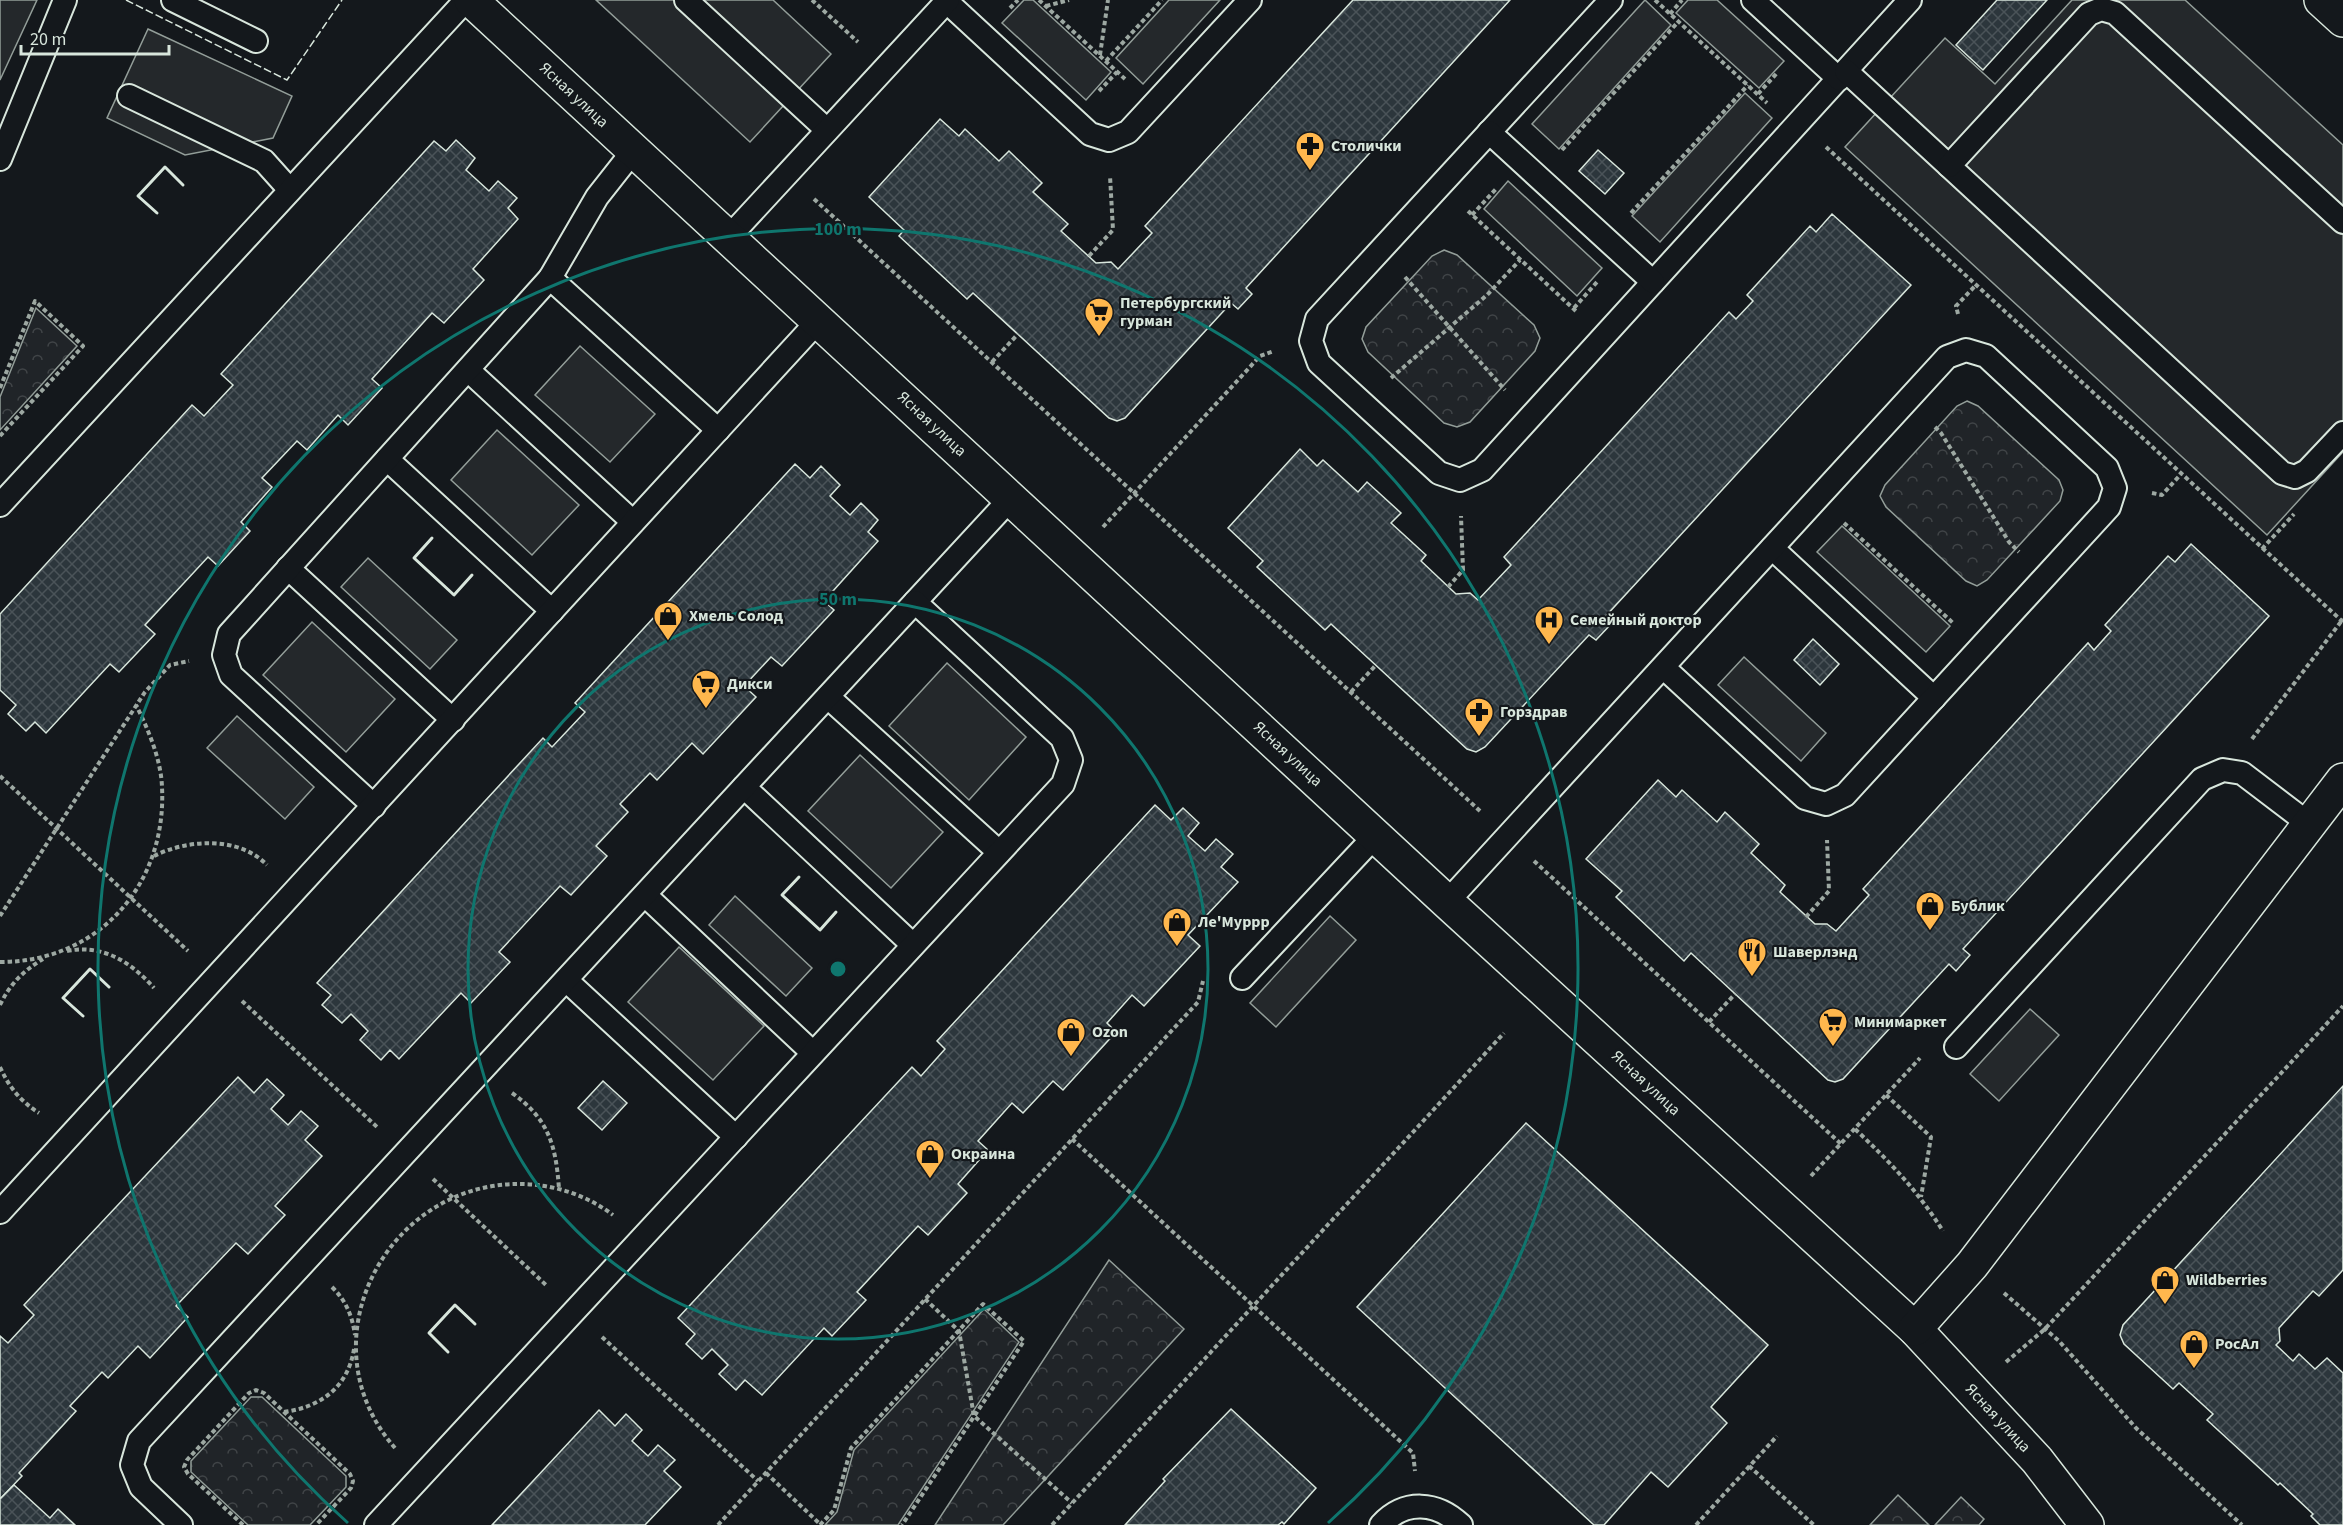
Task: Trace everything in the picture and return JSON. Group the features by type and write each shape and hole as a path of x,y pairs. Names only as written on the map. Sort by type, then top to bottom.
{"street":[{"name":"Ясная улица","path":"471,0 1447,902 1915,1329 2037,1460 2087,1525"},
{"path":"2321,0 2343,20"},
{"path":"1915,1329 1972,1265 2343,780"}],"lane":[{"path":"0,159 65,0"},
{"path":"173,0 256,41"},
{"path":"0,504 466,0"},
{"path":"686,0 828,130"},
{"path":"728,238 947,1 1090,134 1109,140 1128,132 1250,0"},
{"path":"1611,0 1317,319 1311,341 1319,363 1438,473 1460,480 1482,470 1910,0"},
{"path":"1753,0 1949,166 2282,473 2295,477 2307,471 2343,433"},
{"path":"1949,166 2089,14 2101,9 2115,13 2343,222"},
{"path":"129,96 264,161 290,190"},
{"path":"1489,132 1653,282"},
{"path":"374,806 231,675 224,655 229,634 550,278 597,197 634,150"},
{"path":"550,278 718,430"},
{"path":"0,1212 819,320"},
{"path":"1447,902 1947,357 1966,350 1986,356 2107,468 2115,488 2109,507 1845,795 1826,804 1805,798 1663,667"},
{"path":"468,370 633,522"},
{"path":"387,459 552,611"},
{"path":"181,1525 141,1487 132,1465 140,1442 1012,498"},
{"path":"1772,548 1934,698"},
{"path":"288,568 453,720"},
{"path":"376,1525 1063,784 1071,760 1062,738 915,602"},
{"path":"828,697 999,852"},
{"path":"1956,1047 2202,779 2223,770 2242,773 2309,824"},
{"path":"744,787 913,945"},
{"path":"1242,978 1376,835"},
{"path":"645,895 813,1053"},
{"path":"566,980 736,1137"},
{"path":"1382,1525 1389,1516 1419,1505 1450,1514 1461,1525"}],"path":[{"path":"814,0 885,68"},
{"path":"1040,0 1153,105"},
{"path":"1046,6 1069,0"},
{"path":"1100,55 1108,0"},
{"path":"1106,61 1162,0"},
{"path":"1655,0 1748,85 1797,124 2342,621 2249,743 2223,770"},
{"path":"1670,14 1682,0"},
{"path":"1538,177 1678,22"},
{"path":"1607,240 1748,85"},
{"path":"1089,256 1113,230 1109,140"},
{"path":"787,174 1841,1143"},
{"path":"1440,186 1604,337"},
{"path":"1378,252 1415,285 1495,381 1532,416"},
{"path":"1366,405 1400,369 1487,295 1520,260"},
{"path":"0,388 35,301 83,346 0,435"},
{"path":"992,362 1018,334"},
{"path":"1098,532 1260,356 1311,341"},
{"path":"1907,401 1941,433 2009,542 2046,576"},
{"path":"1448,587 1463,570 1460,480"},
{"path":"1817,498 1980,648"},
{"path":"0,916 136,705 170,665 224,655"},
{"path":"1351,692 1376,664"},
{"path":"0,1005 8,988 25,970 88,938 116,916 139,888 154,856 162,820 162,784 149,733 136,705"},
{"path":"1806,917 1829,891 1826,804"},
{"path":"154,856 188,844 215,843 237,848 262,860 278,877 288,898"},
{"path":"0,962 21,962 70,950 94,950 119,957 139,971 156,990 169,1028"},
{"path":"718,1525 1198,1002 1205,971"},
{"path":"1709,1022 1735,994"},
{"path":"2001,1366 2045,1329 2343,1005"},
{"path":"1052,1525 1504,1033"},
{"path":"1805,1183 1922,1056 1956,1047"},
{"path":"0,1067 8,1083 23,1103 45,1116 68,1123 82,1123"},
{"path":"474,1080 498,1083 520,1098 539,1117 552,1138 560,1189"},
{"path":"1886,1095 1931,1137 1921,1197"},
{"path":"1855,1129 1900,1171 1921,1197 1948,1239"},
{"path":"1072,1139 1413,1453 1419,1505"},
{"path":"283,1412 305,1409 326,1399 341,1383 352,1362 360,1307 372,1275 389,1246 412,1222 440,1203 471,1189 504,1183 538,1184 560,1189 601,1206 628,1227 639,1241"},
{"path":"297,1271 326,1280 342,1296 353,1317 358,1374 369,1407 384,1436 421,1476"},
{"path":"1998,1288 2045,1329 2136,1428 2242,1525"},
{"path":"925,1299 959,1330 974,1416 1072,1503"},
{"path":"765,1473 820,1525 834,1510 851,1448 983,1304 1024,1341 902,1525"},
{"path":"243,1525 188,1474 184,1467 187,1460 249,1393 256,1390 264,1393 350,1474 353,1481 351,1488 316,1525"},
{"path":"1696,1525 1777,1436"},
{"path":"1749,1466 1814,1525"}],"green space":[{"path":"1444,250 1457,255 1534,325 1540,338 1535,351 1470,422 1457,427 1444,423 1368,352 1362,339 1366,327 1432,256"},
{"path":"36,308 77,346 0,430 0,397"},
{"path":"1967,401 1978,406 2059,480 2063,490 2060,501 1987,580 1977,586 1966,581 1886,507 1880,496 1885,485 1957,406"},
{"path":"1109,1260 1184,1329 1003,1525 935,1525"},
{"path":"984,1309 1019,1342 898,1525 825,1525 837,1512 854,1450"},
{"path":"251,1397 262,1397 346,1476 346,1487 310,1525 248,1525 191,1472 191,1461"},
{"path":"1898,1495 1929,1525 1870,1525"},
{"path":"1961,1497 1984,1519 1979,1525 1935,1525"}],"shaded area":[{"path":"0,0 37,0 0,80"},
{"path":"596,0 773,0 831,54 750,142"},
{"path":"1024,0 1033,0 1111,72 1086,100 1002,23"},
{"path":"1169,0 1220,0 1143,84 1116,58"},
{"path":"1645,0 1671,25 1559,149 1532,124"},
{"path":"1688,0 1717,0 1784,61 1759,88 1676,13"},
{"path":"2072,0 2185,0 2343,145 2343,452 2267,535 1845,147 1945,38 1995,84"},
{"path":"148,29 292,96 273,138 185,155 107,118"},
{"path":"1745,93 1772,118 1660,242 1632,216"},
{"path":"1508,181 1602,268 1577,296 1484,209"},
{"path":"580,346 655,414 610,462 535,395"},
{"path":"497,430 579,505 532,555 451,480"},
{"path":"1842,526 1950,626 1926,652 1817,552"},
{"path":"368,558 457,640 430,669 341,587"},
{"path":"312,622 395,699 346,752 263,675"},
{"path":"1744,657 1826,733 1801,761 1718,685"},
{"path":"947,663 1026,737 969,800 889,726"},
{"path":"237,716 314,787 285,819 207,748"},
{"path":"860,755 943,832 891,888 808,811"},
{"path":"735,896 812,968 786,996 709,925"},
{"path":"1330,916 1356,940 1276,1027 1250,1003"},
{"path":"679,947 764,1026 713,1080 628,1002"},
{"path":"2030,1009 2059,1035 1999,1101 1970,1074"}],"building":[{"path":"1353,0 1510,0 1246,288 1252,294 1238,309 1231,303 1125,418 1117,421 1109,418 973,293 967,299 899,236 904,230 869,197 940,119 959,136 965,129 999,161 1009,151 1042,183 1033,192 1068,224 1061,231 1096,263 1111,262 1118,269 1152,233 1145,226"},
{"path":"1997,0 2047,0 1983,70 1956,45"},
{"path":"456,140 475,158 466,170 489,191 498,181 517,198 508,208 518,219 473,269 484,280 444,323 432,313 372,379 382,388 348,425 338,415 307,450 297,441 262,478 272,487 241,522 250,531 218,566 208,557 145,625 155,634 119,672 110,664 46,733 35,722 26,731 8,714 16,705 0,690 0,614 192,405 204,416 233,385 221,374 434,141 446,151"},
{"path":"1598,150 1624,173 1605,194 1579,171"},
{"path":"1832,214 1911,285 1604,618 1611,624 1596,640 1589,635 1485,747 1476,752 1467,749 1331,624 1325,630 1257,567 1263,561 1228,528 1300,449 1317,466 1323,460 1358,492 1367,482 1401,513 1391,523 1426,555 1421,561 1456,594 1470,593 1478,600 1511,565 1504,557 1729,312 1736,319 1753,301 1747,295 1810,226 1816,232"},
{"path":"795,464 810,478 821,466 840,485 830,496 850,515 861,503 878,520 868,532 878,541 824,601 834,610 782,666 771,657 744,686 756,697 703,754 692,743 657,780 650,773 620,804 628,812 596,846 607,856 571,895 560,886 499,952 510,962 471,1003 461,993 399,1059 390,1050 381,1060 360,1040 368,1031 351,1014 342,1023 322,1005 331,995 317,983 543,738 552,747 585,712 575,703"},
{"path":"2191,544 2269,616 1963,949 1970,955 1956,971 1949,964 1843,1079 1835,1082 1828,1080 1691,953 1684,961 1616,897 1622,891 1586,859 1658,780 1676,797 1682,790 1717,822 1725,812 1759,844 1751,853 1785,885 1780,892 1815,924 1827,924 1836,931 1869,895 1863,889 2088,643 2094,650 2111,631 2105,625 2168,556 2175,562"},
{"path":"1813,639 1839,664 1820,685 1794,660"},
{"path":"1155,805 1171,820 1183,808 1199,823 1188,836 1205,851 1216,839 1233,854 1221,867 1238,882 1188,935 1200,946 1144,1006 1132,995 1107,1023 1116,1032 1063,1090 1053,1081 1023,1113 1012,1103 978,1141 988,1150 958,1184 967,1193 928,1235 918,1226 857,1292 866,1300 832,1336 824,1328 762,1395 745,1380 736,1390 719,1374 728,1365 712,1349 702,1359 686,1344 695,1334 678,1318 912,1067 921,1076 945,1049 937,1041"},
{"path":"238,1077 254,1093 267,1079 284,1095 271,1109 288,1125 301,1111 318,1126 305,1140 322,1156 275,1206 285,1215 248,1254 236,1243 176,1306 188,1317 150,1358 138,1346 108,1378 102,1372 70,1406 76,1411 19,1473 22,1476 0,1499 0,1336 8,1343 34,1315 24,1305"},
{"path":"603,1081 627,1103 602,1130 578,1108"},
{"path":"2343,1086 2343,1270 2319,1296 2313,1291 2279,1328 2280,1341 2276,1345 2293,1361 2299,1354 2315,1369 2327,1358 2343,1373 2343,1525 2320,1525 2311,1516 2313,1514 2280,1483 2278,1485 2207,1420 2213,1414 2179,1383 2173,1389 2124,1344 2120,1335 2123,1325"},
{"path":"1526,1123 1768,1345 1711,1407 1727,1423 1668,1487 1651,1472 1604,1525 1594,1525 1357,1307"},
{"path":"1231,1409 1316,1488 1284,1524 1282,1522 1278,1525 1125,1525 1165,1481 1163,1479"},
{"path":"599,1410 615,1426 626,1414 642,1430 632,1441 648,1456 658,1445 675,1460 664,1471 681,1487 645,1525 492,1525"},
{"path":"14,1485 50,1518 58,1509 75,1525 0,1525 0,1499"}],"fence":[{"path":"126,0 287,80 342,0"}],"wall":[{"path":"157,213 138,196 165,167 183,185"},
{"path":"432,538 414,558 454,595 472,575"},
{"path":"799,877 782,895 820,930 836,912"},
{"path":"83,1016 63,998 90,969 109,987"},
{"path":"448,1352 429,1333 455,1305 475,1324"}],"place":[{"name":"Столички","path":"1310,172"},
{"name":"Петербургский гурман","path":"1099,338"},
{"name":"Хмель Солод","path":"668,642"},
{"name":"Семейный доктор","path":"1549,646"},
{"name":"Дикси","path":"706,710"},
{"name":"Горздрав","path":"1479,738"},
{"name":"Бублик","path":"1930,932"},
{"name":"Ле'Муррр","path":"1177,948"},
{"name":"Шаверлэнд","path":"1752,978"},
{"name":"Минимаркет","path":"1833,1048"},
{"name":"Ozon","path":"1071,1058"},
{"name":"Окраина","path":"930,1180"},
{"name":"Wildberries","path":"2165,1306"},
{"name":"РосАл","path":"2194,1370"}]}
